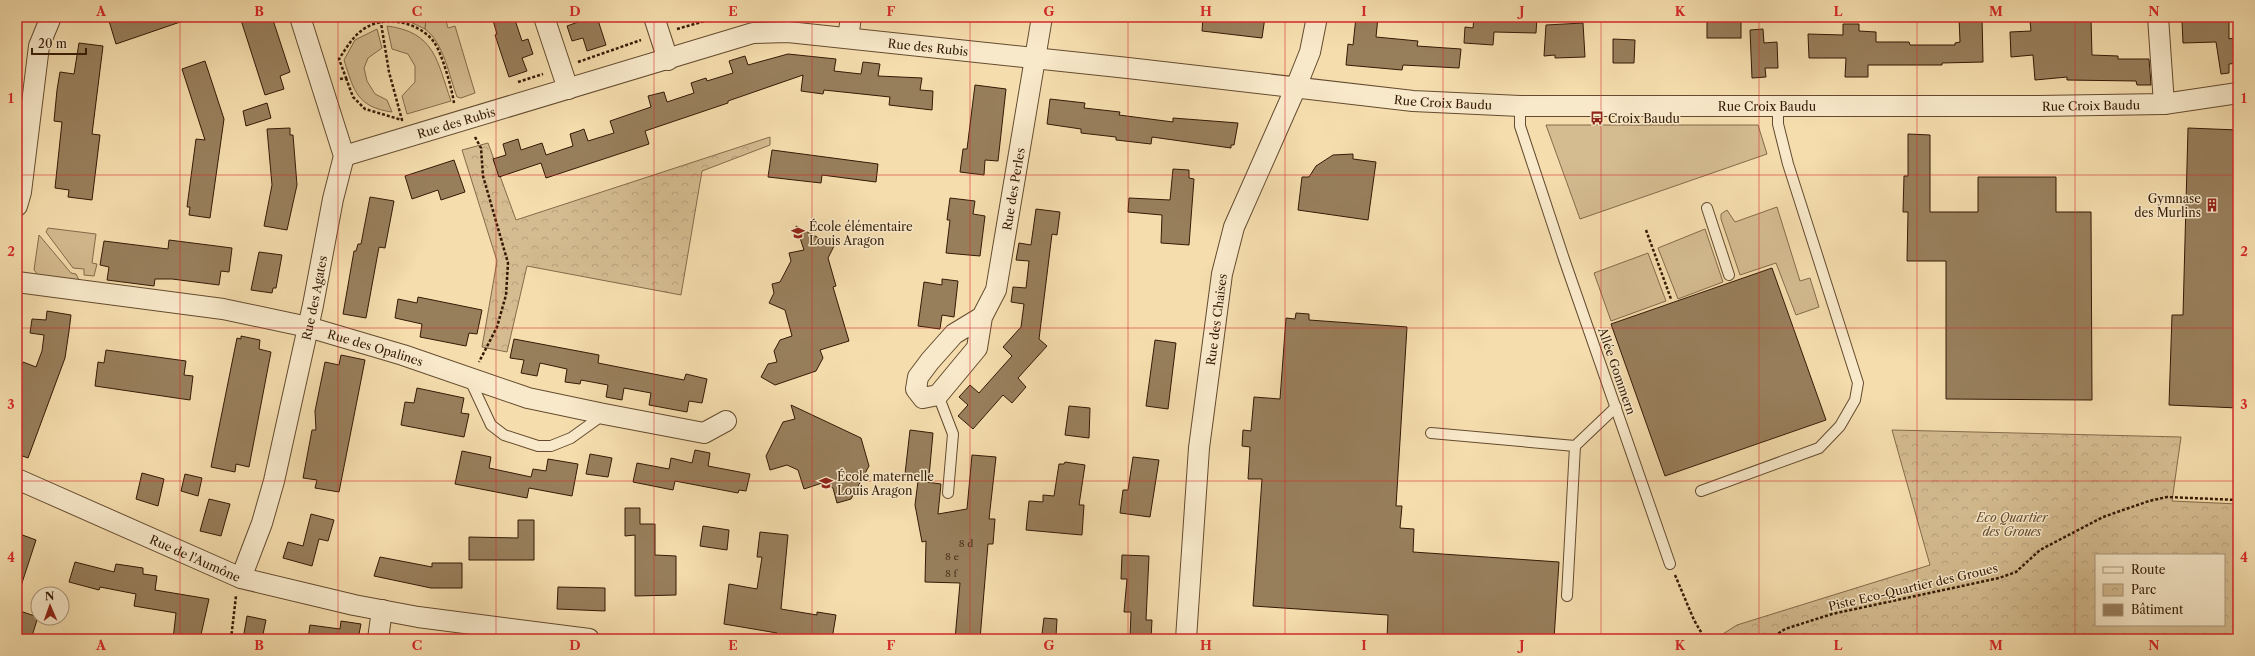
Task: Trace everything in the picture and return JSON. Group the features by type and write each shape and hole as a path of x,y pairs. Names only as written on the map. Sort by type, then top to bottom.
{"street":[{"path":"17,206 21,192 39,46 49,17"},
{"path":"300,17 344,156"},
{"path":"544,17 568,89"},
{"path":"848,38 850,17"},
{"name":"Rue des Perles","path":"938,395 977,348 982,317 996,290 1042,17"},
{"name":"Rue des Chaises","path":"1186,639 1199,448 1222,274 1234,226 1310,52 1317,17"},
{"path":"2158,17 2164,104"},
{"path":"656,25 668,60"},
{"name":"Rue des Rubis","path":"344,156 668,60 753,33 788,32 1296,87"},
{"name":"Rue Croix Baudu","path":"1296,87 1413,101 1520,106 2164,104 2238,93"},
{"name":"Rue des Agates","path":"240,578 262,523 274,481 308,326 332,199 344,156"},
{"name":"Rue des Opalines","path":"17,282 223,309 308,326 402,355 470,380 528,398 604,414 704,433 726,421"},
{"path":"938,395 923,398 916,389 918,377 954,334 982,317"},
{"name":"Rue de l'Aumône","path":"17,479 240,578 418,617 589,639"},
{"path":"378,639 382,610"}],"lane":[{"name":"Allée Gommern","path":"1520,106 1520,126 1670,564"},
{"path":"1701,491 1819,448 1840,426 1855,400 1858,383 1788,164 1778,124 1778,106"},
{"path":"1707,208 1729,275"},
{"path":"470,380 491,425 504,435 538,446 551,446 571,438 604,414"},
{"path":"938,395 953,434 948,493"},
{"path":"1567,596 1575,446 1616,407"},
{"path":"1431,432 1575,446"}],"path":[{"path":"396,21 397,17"},
{"path":"561,68 656,25 719,17"},
{"path":"410,118 402,120 394,116 381,115 361,106 353,97 340,59 351,40 367,26 396,21 419,29 434,42 452,92 454,103 447,106"},
{"path":"380,23 389,72 403,125"},
{"path":"322,84 346,78"},
{"path":"470,380 497,327 506,295 508,264 483,176 482,148 474,134 471,133"},
{"path":"1646,230 1671,299"},
{"name":"Piste Eco-Quartier des Groues","path":"1770,639 1785,629 1832,614 2000,578 2016,572 2040,550 2103,517 2149,501 2167,498 2238,500"},
{"path":"1670,564 1694,620 1705,639"},
{"path":"231,639 240,578"}],"green space":[{"path":"400,17 426,17 425,29"},
{"path":"426,17 445,17 448,28 455,26 475,93 461,98 457,97 441,51 432,35 425,29"},
{"path":"387,26 403,29 425,42 437,61 451,101 407,114 402,96 415,82 415,66 408,54 392,49"},
{"path":"377,29 382,48 368,58 364,68 367,81 375,94 387,100 392,112 380,110 364,102 354,89 344,60 355,40"},
{"path":"1546,125 1758,125 1767,154 1580,219"},
{"path":"770,137 770,145 702,171 681,295 527,266 507,352 482,347 497,261 462,150 488,143 516,220"},
{"path":"1777,207 1800,281 1810,278 1819,307 1796,315 1776,263 1740,275 1721,219 1721,214 1727,210 1735,222"},
{"path":"48,228 96,234 92,263 97,264 94,276 84,275 84,269 73,268 46,232"},
{"path":"1705,229 1723,282 1678,299 1658,248"},
{"path":"39,235 71,273 76,274 80,282 40,277 34,270"},
{"path":"1648,253 1666,301 1611,321 1594,273"},
{"name":"Eco Quartier des Groues","path":"1892,430 2181,437 2172,501 2238,504 2238,639 1715,639 1737,625 1930,565"}],"building":[{"path":"121,17 189,17 189,19 116,44 109,21"},
{"path":"240,17 272,17 290,72 280,76 284,89 265,95"},
{"path":"492,17 514,17 522,41 528,39 533,54 522,58 527,71 509,77 495,35 497,34"},
{"path":"576,17 597,17 606,45 587,51 583,38 572,41 567,26 578,22"},
{"path":"1203,17 1236,20 1236,17 1265,17 1262,38 1202,31"},
{"path":"1356,17 1378,17 1376,37 1418,41 1417,46 1461,49 1459,68 1403,65 1402,70 1346,65 1348,44 1353,45"},
{"path":"1474,17 1537,17 1536,33 1494,32 1493,45 1464,43 1465,27 1473,28"},
{"path":"1707,17 1741,17 1741,38 1707,38"},
{"path":"1959,17 1982,17 1983,62 1942,63 1942,65 1868,65 1868,77 1845,77 1846,58 1809,58 1808,34 1843,35 1843,24 1859,24 1859,31 1876,32 1876,42 1909,42 1910,45 1955,45 1955,43 1960,42"},
{"path":"2212,17 2229,17 2229,39 2238,37 2238,63 2229,64 2229,73 2221,74 2216,42 2183,43 2182,21 2212,20"},
{"path":"2091,19 2092,55 2118,56 2118,59 2149,59 2151,85 2137,85 2136,81 2067,80 2067,77 2035,80 2033,55 2011,57 2010,32 2031,31 2030,21"},
{"path":"1583,23 1585,57 1555,58 1555,55 1544,56 1546,25"},
{"path":"1763,29 1764,43 1777,42 1778,68 1765,68 1766,77 1752,78 1750,30"},
{"path":"1613,39 1635,40 1634,63 1613,63"},
{"path":"79,43 103,46 92,134 100,135 92,200 68,197 69,190 55,188 62,122 54,121 57,90 60,72 74,74"},
{"path":"788,54 836,59 834,71 861,74 863,62 880,64 878,76 922,78 920,90 933,91 932,110 889,105 890,97 824,90 823,94 801,91 803,75 728,101 728,103 645,131 649,144 546,178 541,163 499,177 493,159 506,155 503,144 518,139 521,150 542,143 546,155 573,146 570,134 584,129 588,141 614,133 610,121 651,107 648,96 664,92 667,102 694,93 691,83 706,78 707,81 733,73 729,61 745,56 748,65"},
{"path":"205,61 224,119 210,218 189,215 190,207 187,207 196,139 205,140 182,69"},
{"path":"975,85 1006,89 998,161 985,160 984,175 960,172 963,149 967,149"},
{"path":"1050,99 1085,103 1084,108 1120,112 1119,115 1173,122 1173,118 1238,123 1234,145 1231,145 1231,148 1152,137 1151,144 1116,140 1116,137 1081,133 1081,129 1047,124"},
{"path":"267,103 271,118 246,126 243,111"},
{"path":"290,128 290,135 293,135 297,185 287,230 264,226 272,185 267,129"},
{"path":"2188,128 2238,130 2238,408 2169,405 2172,315 2183,315"},
{"path":"1908,134 1930,135 1930,212 1978,212 1978,177 2056,177 2056,212 2091,212 2092,400 1946,399 1946,261 1907,261 1908,212 1903,212 1904,176 1908,176"},
{"path":"772,150 878,164 876,182 822,175 821,183 768,177"},
{"path":"1353,154 1353,159 1376,162 1368,220 1298,210 1302,177 1309,177 1316,166 1333,155"},
{"path":"454,160 465,192 441,200 438,190 412,199 405,176"},
{"path":"1173,169 1189,170 1189,178 1194,179 1189,245 1161,243 1162,215 1128,212 1129,198 1170,200"},
{"path":"370,197 394,201 385,248 379,247 366,318 343,314 354,251 356,251 358,244 361,244"},
{"path":"950,198 975,201 973,214 985,216 980,256 946,253 950,220 947,220"},
{"path":"1036,209 1060,212 1057,235 1052,234 1039,339 1047,346 1018,378 1026,387 1012,403 1003,395 973,429 958,416 968,405 959,397 970,385 979,393 1012,356 1003,347 1021,327 1024,304 1011,302 1013,287 1026,288 1029,261 1016,260 1019,243 1031,245"},
{"path":"796,226 834,246 828,258 836,286 833,287 849,341 820,350 823,358 816,371 775,385 761,377 768,364 777,362 774,351 780,340 792,336 785,310 769,303 774,293 772,284 780,282 791,261 789,253 804,250"},
{"path":"169,240 232,248 229,272 221,271 219,285 172,279 155,279 154,286 107,280 109,267 100,265 104,241 168,249"},
{"path":"259,252 282,255 276,288 273,288 272,293 251,290"},
{"path":"1772,268 1826,420 1665,476 1611,324"},
{"path":"942,279 958,281 954,317 942,315 940,329 918,326 924,282 942,285"},
{"path":"418,297 482,310 477,334 469,333 466,346 420,337 422,324 395,318 398,299 417,303"},
{"path":"47,311 71,315 69,331 65,358 28,458 17,454 17,378 23,362 36,367 42,351 44,335 30,333 32,319 46,320"},
{"path":"1296,313 1309,314 1309,320 1407,327 1396,506 1402,506 1400,528 1414,529 1413,552 1559,562 1554,639 1387,639 1388,615 1253,606 1262,479 1248,479 1250,447 1242,446 1243,430 1251,431 1254,397 1280,399 1286,318 1295,319"},
{"path":"241,336 260,340 259,349 271,352 249,467 236,464 235,472 211,467 237,338 241,339"},
{"path":"514,339 599,355 598,363 684,380 686,374 707,379 702,403 689,401 687,412 649,405 651,393 624,388 622,400 606,397 608,385 581,380 580,384 565,382 567,369 540,363 537,376 521,373 524,360 510,358"},
{"path":"1155,340 1176,343 1168,409 1146,406"},
{"path":"106,350 186,361 184,375 193,376 190,400 95,386 98,362 104,363"},
{"path":"341,355 365,360 339,492 315,488 317,480 303,478 312,430 316,430 315,411 325,362 339,365"},
{"path":"417,388 464,398 461,413 469,414 464,437 401,425 405,402 414,403"},
{"path":"791,405 861,438 869,466 851,499 837,503 833,488 822,483 804,489 798,470 787,465 770,470 766,456 783,422 795,419"},
{"path":"1069,406 1090,408 1089,438 1065,435"},
{"path":"910,430 933,433 929,477 905,474"},
{"path":"695,450 710,453 708,466 750,474 746,491 739,490 738,493 675,481 673,490 633,482 637,463 669,469 671,458 692,463"},
{"path":"462,451 491,457 489,468 531,477 533,469 546,471 548,459 578,464 572,496 529,488 527,498 455,484"},
{"path":"590,454 612,458 608,477 586,474"},
{"path":"972,455 996,457 989,519 995,519 993,544 988,544 980,639 955,639 960,583 925,582 926,541 922,542 915,505 918,481 941,484 938,514 967,509"},
{"path":"1133,457 1159,460 1150,517 1120,513 1123,490 1128,490"},
{"path":"1065,462 1085,465 1079,505 1084,505 1082,535 1026,530 1029,501 1043,502 1043,495 1054,496 1059,464 1064,464"},
{"path":"142,473 164,479 158,506 136,499"},
{"path":"185,474 202,478 198,496 181,491"},
{"path":"209,499 230,504 221,536 200,531"},
{"path":"625,508 640,508 640,524 655,524 655,555 676,556 676,595 635,596 635,535 625,536"},
{"path":"311,514 334,520 328,541 319,539 312,566 283,558 288,542 303,546"},
{"path":"518,520 534,520 534,560 469,560 469,537 518,538"},
{"path":"703,526 729,530 727,550 700,546"},
{"path":"760,532 788,535 781,609 817,615 817,612 836,615 832,639 797,639 777,636 777,633 724,624 729,584 757,589 762,557 757,557"},
{"path":"17,533 36,540 20,589 17,588"},
{"path":"1122,555 1149,556 1146,620 1152,620 1151,639 1130,639 1131,612 1124,612 1127,579 1121,579"},
{"path":"380,557 432,567 432,563 462,563 462,588 431,588 374,576"},
{"path":"75,562 114,572 116,564 143,568 143,574 157,576 155,590 209,599 200,639 173,639 176,613 134,606 136,594 100,587 99,590 69,582"},
{"path":"558,587 605,588 605,611 557,609"},
{"path":"17,610 30,614 30,626 35,626 31,639 17,635"},
{"path":"247,616 266,620 262,639 243,639"},
{"path":"1044,618 1057,619 1056,636 1042,634"},
{"path":"341,621 361,624 358,639 308,639 310,625 340,629"}],"place":[{"name":"Croix Baudu","path":"1597,118"},
{"name":"Gymnase des Murlins","path":"2212,205"},
{"name":"École élémentaire Louis Aragon","path":"798,233"},
{"name":"École maternelle Louis Aragon","path":"826,483"}]}
